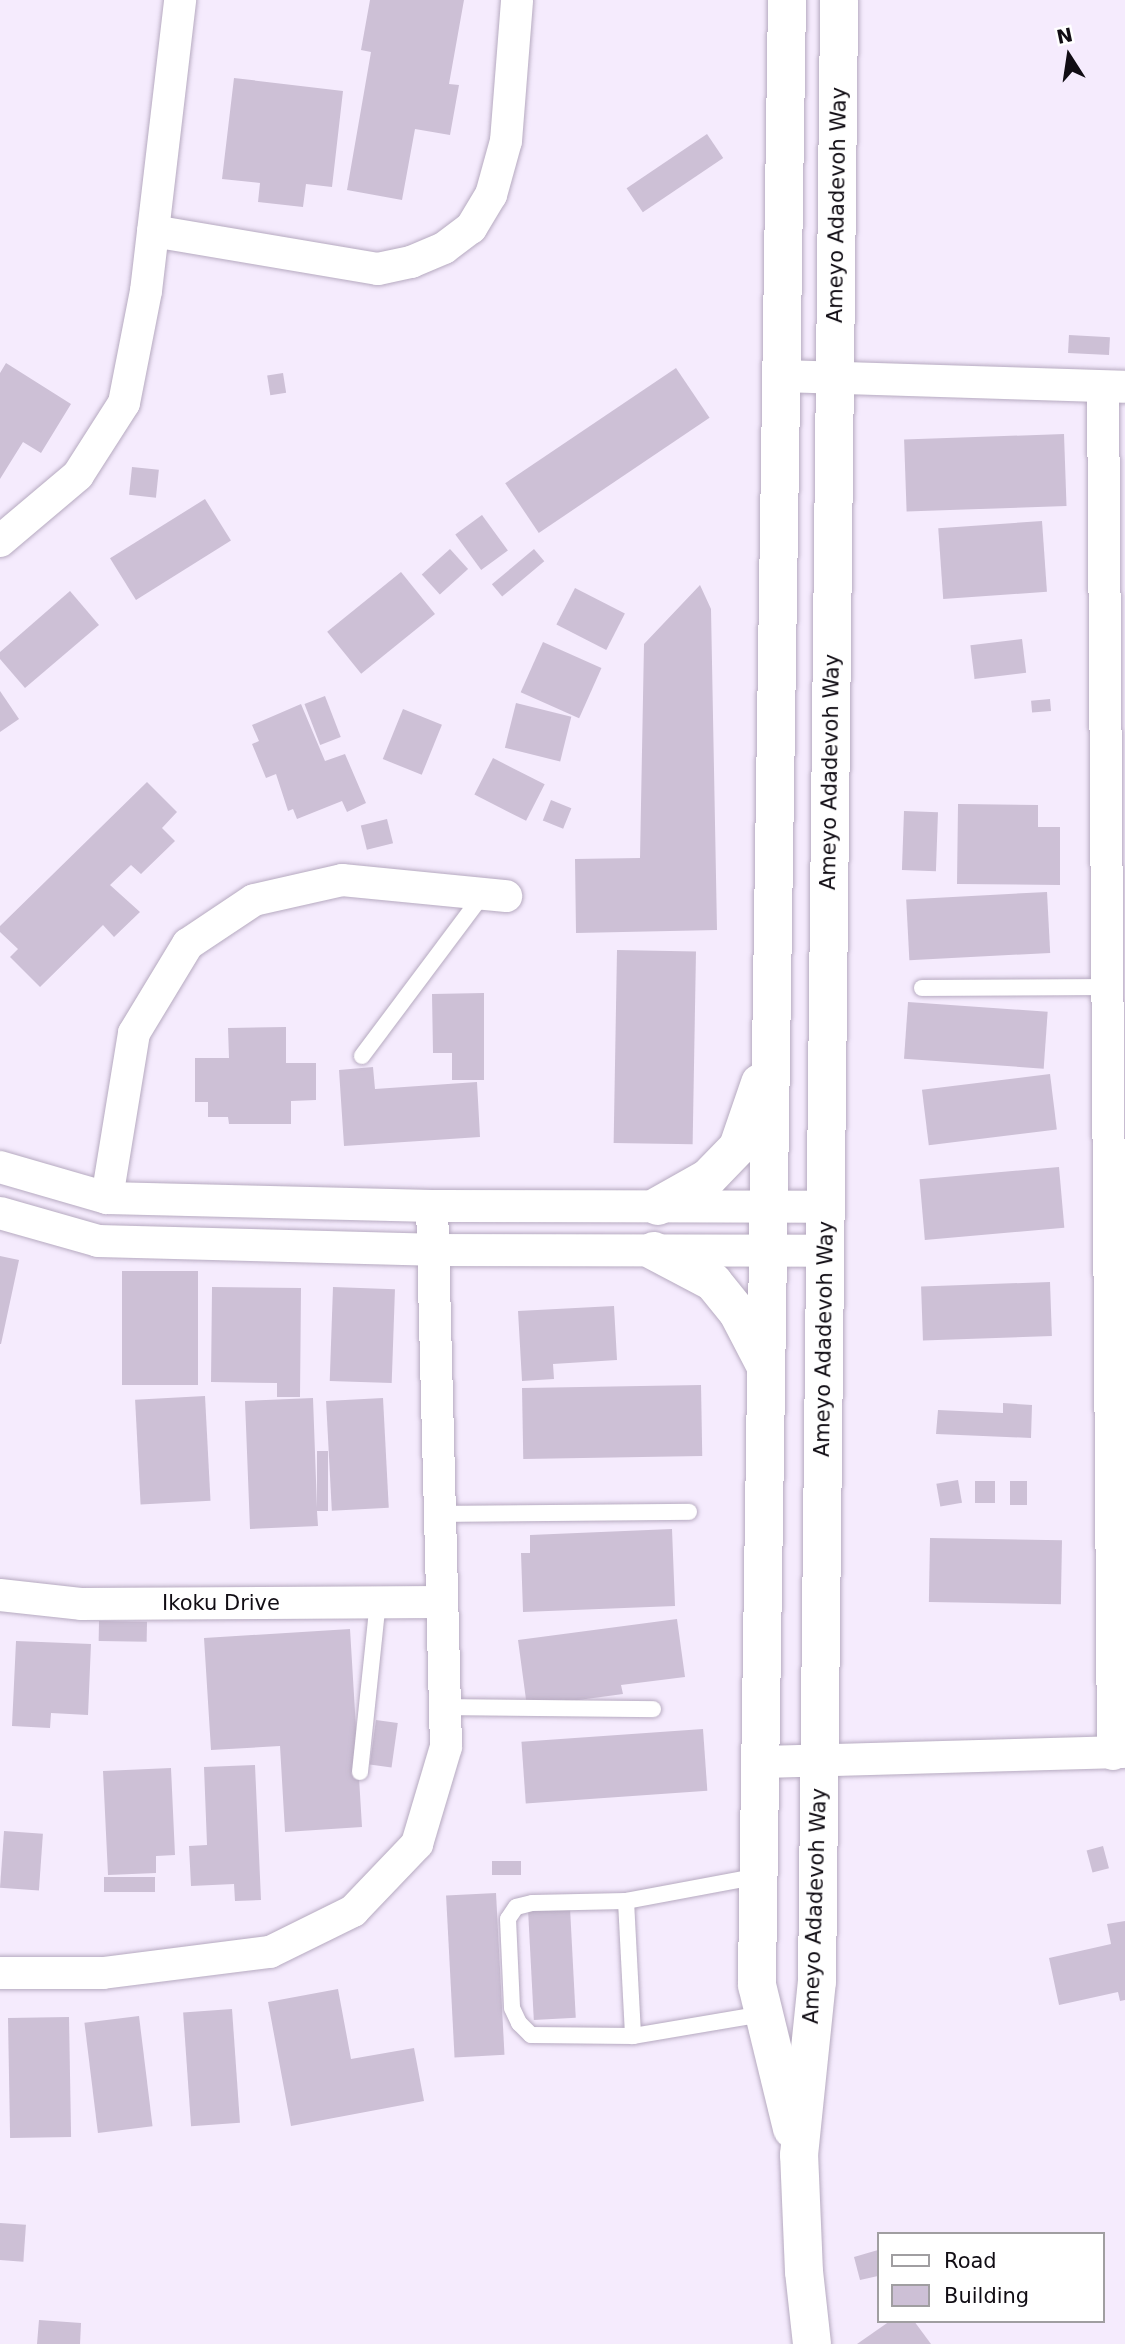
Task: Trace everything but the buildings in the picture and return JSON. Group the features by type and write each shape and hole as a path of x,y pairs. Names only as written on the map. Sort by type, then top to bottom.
{"street":[{"path":"0,541 78,475 124,403 146,291 180,0"},
{"path":"153,232 378,269 411,262 444,248 471,228 491,195 506,141 517,0"},
{"path":"787,0 757,1985 799,2155 804,2272 812,2344"},
{"name":"Ameyo Adadevoh Way","path":"799,2155 817,1982 839,0"},
{"path":"761,1762 1119,1753 1116,1227 1106,987 1115,841 1114,387 781,376"},
{"path":"107,1198 134,1033 188,944 254,900 342,880 495,894"},
{"path":"658,1206 708,1178 738,1147 771,1052"},
{"path":"0,1167 107,1198 432,1206 826,1207"},
{"path":"0,1973 103,1973 270,1952 353,1911 417,1844 446,1747 432,1206"},
{"path":"0,1213 98,1241 432,1250 825,1251"},
{"path":"654,1251 713,1282 738,1313 767,1369"},
{"name":"Ikoku Drive","path":"0,1595 81,1604 442,1602"}],"lane":[{"path":"362,1056 495,894"},
{"path":"922,988 1106,987"},
{"path":"440,1514 689,1512"},
{"path":"359,1772 378,1602"},
{"path":"445,1707 653,1709"},
{"path":"759,1876 626,1901 532,1903 516,1908 508,1919 512,2008 519,2022 531,2035 633,2036 763,2014"},
{"path":"626,1901 633,2036"}]}
